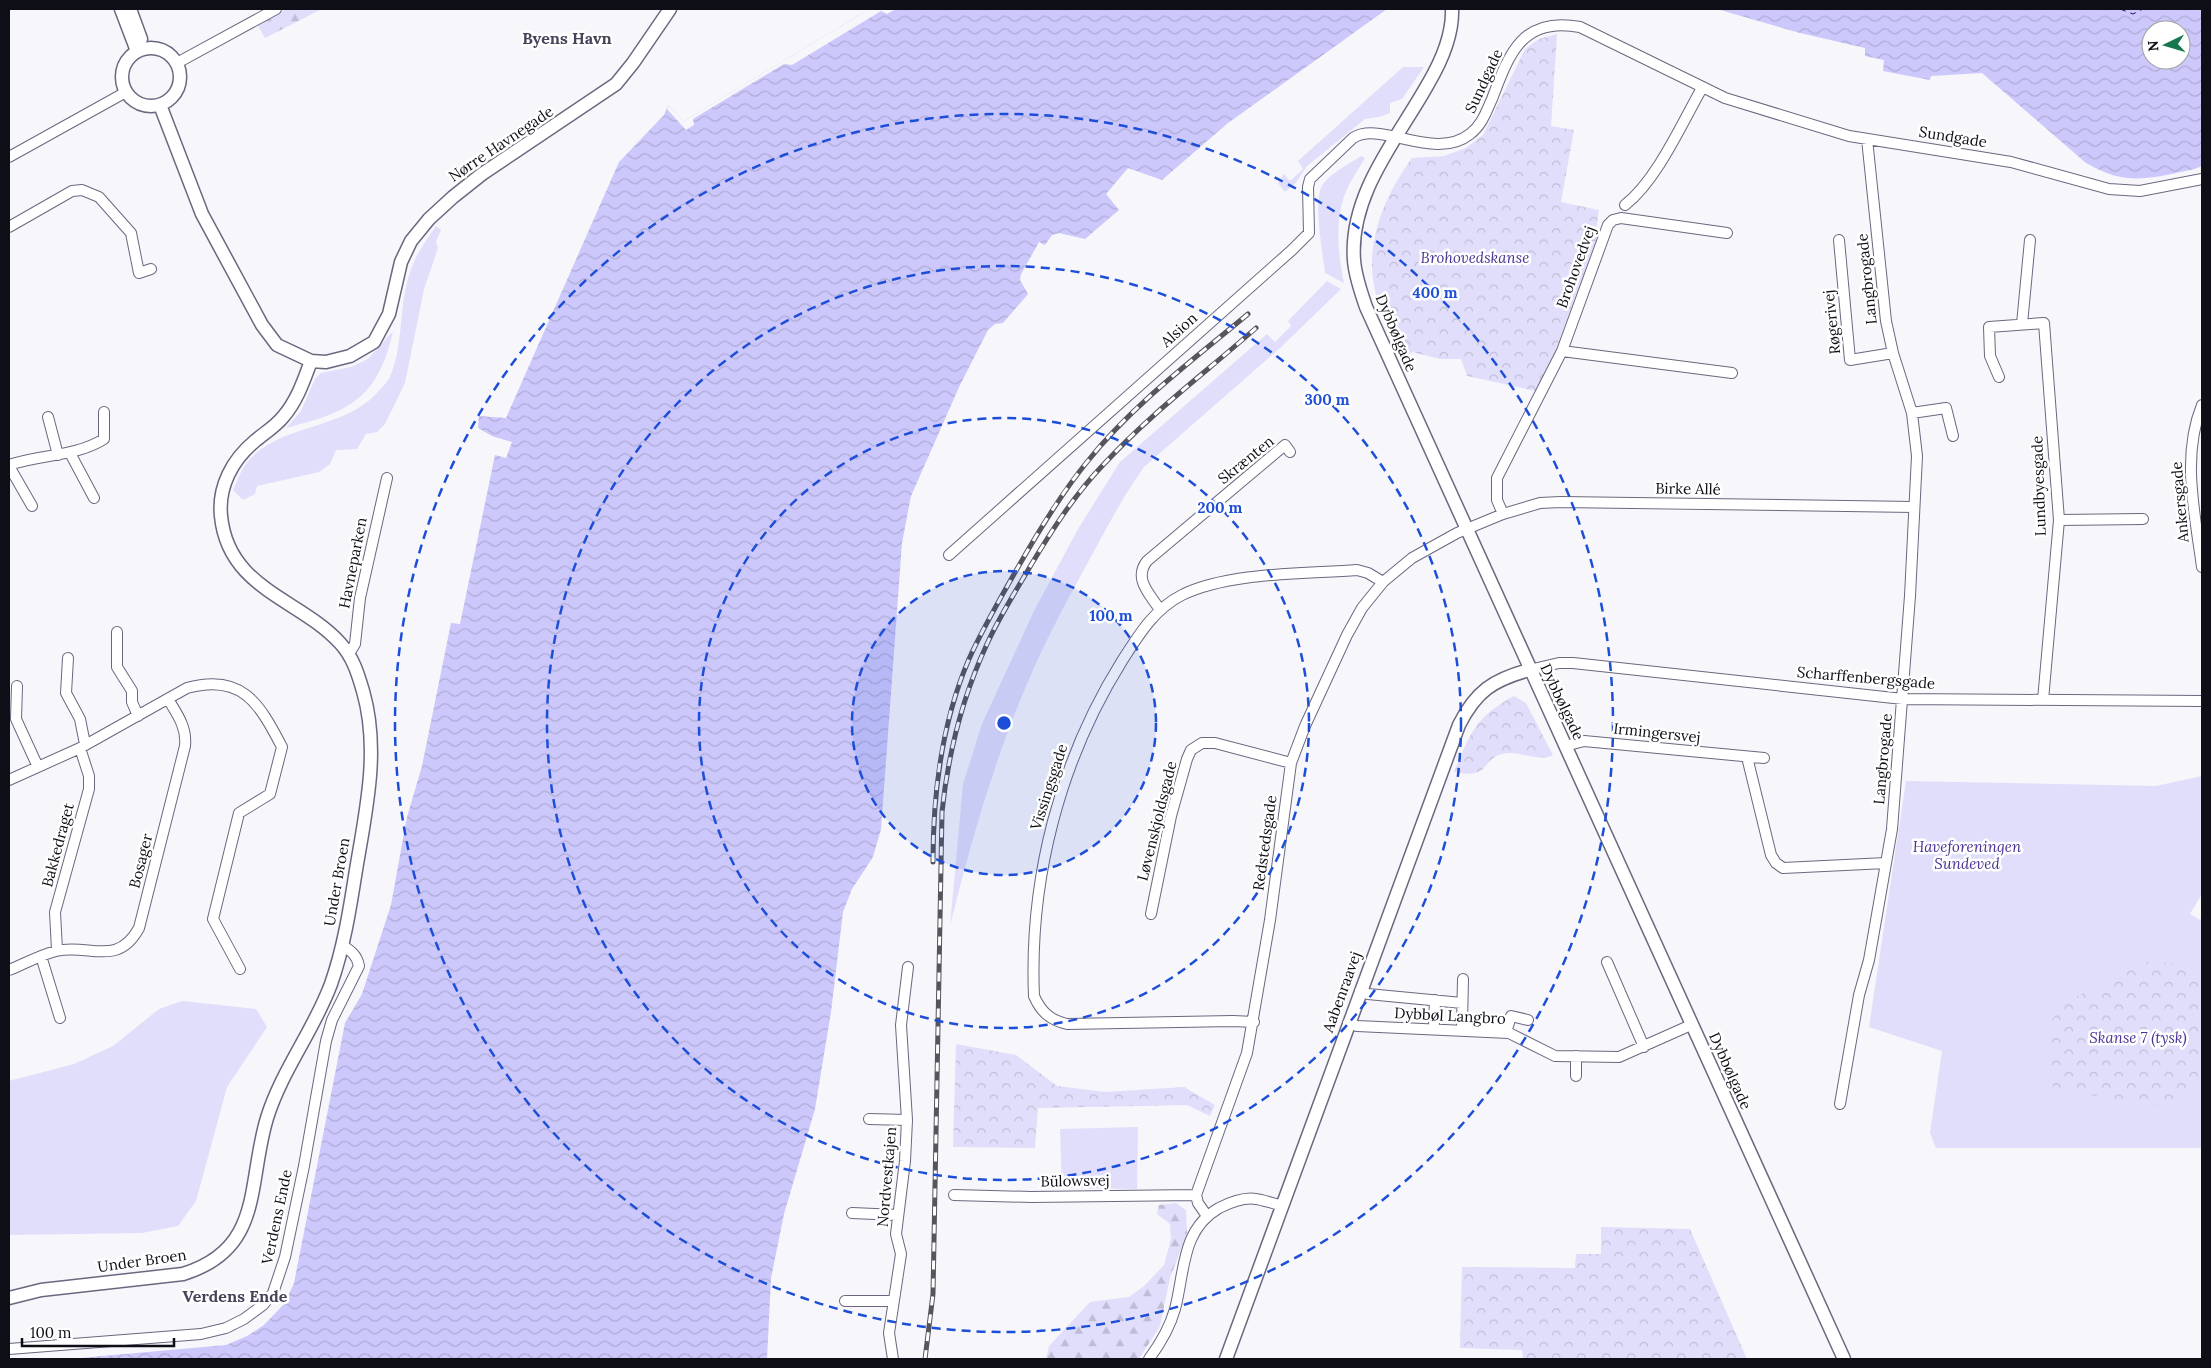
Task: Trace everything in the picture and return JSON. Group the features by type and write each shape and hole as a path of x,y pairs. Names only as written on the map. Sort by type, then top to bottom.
{"street":[{"path":"120,9 140,50"},
{"path":"130,9 140,50"},
{"path":"177,63 276,9"},
{"name":"Nørre Havnegade","path":"160,105 187,180 202,214 262,325 277,345 311,361 326,362 350,356 374,342 389,314 401,262 412,241 429,219 453,196 482,174 616,84 633,63 670,9"},
{"name":"Dybbølgade","path":"1452,9 1450,29 1442,57 1382,159 1370,182 1356,221 1354,250 1357,280 1366,307 1529,670 1844,1359"},
{"name":"Sundgade","path":"1396,138 1441,144 1468,136 1478,128 1485,116 1508,57 1519,42 1531,33 1562,24 1580,27 1725,98 1867,140 2011,162 2109,189 2140,192 2202,179"},
{"path":"154,48 163,50 177,63 180,71 178,88 174,95 160,105 141,105 132,100 126,92 122,74 129,57 140,50 154,48"},
{"path":"1625,205 1652,175 1702,88"},
{"path":"9,156 126,92"},
{"name":"Alsion","path":"949,554 1309,233 1308,187 1313,174 1360,134 1375,133 1396,138"},
{"name":"Langbrogade","path":"1840,1104 1859,995 1869,960 1886,863 1896,788 1917,456 1912,413 1893,353 1886,321 1867,140"},
{"path":"9,227 72,192 82,190 90,192 100,197 131,232 139,273 151,269"},
{"name":"Brohovedvej","path":"1503,514 1497,500 1497,478 1562,351 1605,230 1613,220 1621,218 1727,233"},
{"name":"Røgerivej","path":"1839,240 1850,360 1893,353"},
{"path":"2022,324 2030,240"},
{"name":"Lundbyesgade","path":"1999,377 1990,356 1989,326 2044,323 2059,520 2043,700"},
{"path":"1562,351 1732,372"},
{"name":"Under Broen","path":"9,1298 41,1290 183,1274 202,1269 221,1257 234,1243 245,1224 267,1118 282,1080 322,1006 331,983 342,945 366,815 372,761 371,728 367,705 358,672 349,654 330,634 262,587 245,569 234,555 226,537 221,516 222,496 227,476 234,463 251,444 283,417 299,391 311,361"},
{"name":"Ankersgade","path":"2202,405 2192,437 2190,467 2202,567"},
{"path":"1912,413 1946,408 1953,436"},
{"path":"32,506 9,466 20,461 89,448 104,439 104,412"},
{"path":"48,417 58,455"},
{"name":"Skrænten","path":"1160,610 1140,576 1141,569 1147,561 1285,445 1290,452"},
{"path":"70,453 94,498"},
{"name":"Havneparken","path":"349,654 355,644 361,593 387,478"},
{"name":"Birke Allé","path":"1466,529 1503,514 1540,503 1914,507"},
{"path":"2059,520 2143,519"},
{"name":"Redstedsgade","path":"1196,1195 1248,1053 1291,763 1305,726 1347,635 1362,608 1383,582 1412,558 1466,529"},
{"name":"Vissingsgade","path":"1254,1022 1067,1024 1055,1021 1046,1015 1038,1006 1034,996 1036,918 1045,850 1057,806 1080,742 1109,682 1140,632 1160,610 1181,596 1204,586 1228,580 1357,570 1368,573 1383,582"},
{"path":"117,632 117,667 132,692 132,702 138,716"},
{"name":"Bakkedraget","path":"57,950 56,912 89,789 90,776 83,746 80,719 66,693 68,658"},
{"name":"Scharffenbergsgade","path":"1529,670 1559,663 1573,663 1903,699 2202,701"},
{"name":"Aabenraavej","path":"1226,1359 1439,775 1466,710 1475,697 1496,681 1529,670"},
{"path":"9,780 83,746 187,688 202,684 221,684 246,692 266,717 282,746 270,794 240,813 213,918 240,969"},
{"path":"16,686 16,718 38,767"},
{"name":"Bosager","path":"9,970 57,950 107,951 120,948 132,940 139,928 185,746 186,736 184,727 168,698"},
{"name":"Irmingersvej","path":"1565,746 1584,741 1764,758"},
{"name":"Løvenskjoldsgade","path":"1151,914 1171,816 1191,750 1202,743 1215,743 1291,763"},
{"path":"1746,757 1771,855 1776,863 1783,868 1886,863"},
{"name":"Verdens Ende","path":"9,1349 201,1334 226,1328 244,1319 263,1305 273,1293 285,1257 304,1166 326,1041 332,1020 359,966 354,954 342,945"},
{"path":"41,956 60,1018"},
{"path":"1607,962 1644,1047"},
{"name":"Nordvestkajen","path":"893,1359 889,1333 901,1254 896,1234 905,1161 907,1120 901,1025 908,967"},
{"path":"1463,979 1462,1024 1508,1026 1510,1016 1528,1020"},
{"path":"1360,990 1368,994 1462,1003"},
{"path":"1434,1023 1435,1000"},
{"name":"Dybbøl Langbro","path":"1348,1023 1356,1026 1509,1033 1555,1056 1619,1057 1691,1025"},
{"path":"1576,1056 1576,1076"},
{"path":"869,1119 907,1120"},
{"name":"Bülowsvej","path":"954,1195 1031,1197 1196,1195"},
{"path":"1196,1195 1198,1203 1206,1216"},
{"path":"1148,1359 1161,1343 1171,1318 1186,1252 1195,1230 1206,1216 1228,1204 1254,1198 1282,1205"},
{"path":"852,1213 898,1215"},
{"path":"845,1301 893,1301"}],"green space":[{"path":"286,9 322,9 265,38 257,24"},
{"name":"Brohovedskanse","path":"1557,34 1551,126 1574,130 1561,202 1599,210 1596,230 1599,232 1555,352 1536,391 1467,376 1461,359 1440,359 1412,352 1403,358 1380,306 1373,279 1374,242 1378,224 1392,190 1412,158 1444,156 1466,148 1483,135 1525,49 1539,39"},
{"path":"1403,67 1424,67 1402,99 1390,103 1390,113 1365,119 1307,166 1295,184 1285,192 1278,183 1284,174 1290,181 1303,169 1298,161"},
{"path":"1361,156 1365,158 1347,189 1340,212 1338,236 1344,283 1325,273 1318,202 1323,184 1336,172"},
{"path":"436,226 441,230 436,242 438,248 424,289 405,383 385,424 377,432 366,434 357,449 336,450 330,464 319,472 257,486 255,494 243,500 233,490 242,470 254,455 270,444 287,436 343,416 361,407 389,379 397,353 403,303 410,272 419,251"},
{"path":"1327,281 1341,289 1280,348 1144,467 1116,510 1052,630 1017,707 995,769 966,862 950,926 963,784 982,724 1034,611 1078,529 1120,462 1267,334 1275,342 1291,326 1288,321"},
{"path":"393,331 387,354 379,373 358,399 327,416 286,428 301,411 315,379 321,373 351,367 368,359"},
{"path":"1514,696 1526,703 1553,755 1540,758 1515,753 1502,754 1491,760 1480,771 1466,774 1454,772 1470,737 1482,719 1490,711"},
{"name":"Haveforeningen Sundeved","path":"2202,776 2202,894 2190,914 2200,920 2202,917 2202,1148 1936,1148 1930,1133 1942,1051 1869,1027 1906,781 2156,786"},
{"name":"Skanse 7 (tysk)","path":"2144,962 2175,963 2202,982 2202,1081 2165,1107 2053,1089 2048,1025 2064,1003"},
{"path":"182,1001 256,1009 267,1027 227,1087 196,1201 178,1226 142,1233 9,1235 9,1081 74,1064 113,1046 159,1009"},
{"path":"956,1044 1016,1055 1057,1086 1105,1092 1184,1087 1215,1105 1210,1116 1187,1105 1038,1108 1035,1148 953,1147"},
{"path":"1138,1127 1137,1189 1062,1188 1060,1129"},
{"path":"1176,1203 1186,1210 1187,1233 1170,1278 1160,1326 1139,1359 1046,1359 1049,1346 1090,1302 1129,1297 1144,1286 1164,1265 1171,1239 1170,1224 1157,1214 1159,1205"},
{"path":"1601,1227 1690,1229 1747,1359 1523,1359 1522,1350 1460,1348 1462,1267 1575,1268 1576,1254 1601,1254"}],"water":[{"path":"869,9 1387,9 1228,123 1162,180 1128,168 1106,194 1119,210 1085,239 1059,233 1052,235 1045,245 1039,242 1021,274 1020,280 1028,294 1003,323 995,324 988,330 960,385 911,496 902,543 881,829 873,857 852,889 843,912 831,1012 815,1109 784,1214 771,1278 767,1359 69,1359 226,1345 247,1336 264,1325 285,1303 294,1283 345,1023 362,994 391,905 407,817 422,766 451,623 460,624 495,455 506,458 512,442 492,436 478,428 479,416 506,418 619,162 664,115 668,105 684,121"},
{"path":"1717,9 2202,9 2202,166 2163,176 2140,178 2119,177 2109,174 2086,163 1982,73 1931,76 1930,80 1883,71 1884,60 1865,56 1865,48 1800,33"}],"pier":[{"path":"869,9 896,9 887,14 881,11 792,65 784,64 693,119 694,125 686,130 667,109 668,105 684,121"}],"ferry route":[{"path":"2120,9 2133,14 2143,9"}],"railway":[{"path":"933,862 933,836 940,759 959,684 974,647 1025,555 1068,487 1123,421 1248,314"},
{"path":"925,1359 933,1294 942,812 952,748 963,706 978,664 997,624 1039,552 1074,500 1093,476 1140,428 1256,328"}],"district":[{"name":"Byens Havn","path":"567,38"},
{"name":"Verdens Ende","path":"235,1296"}]}
